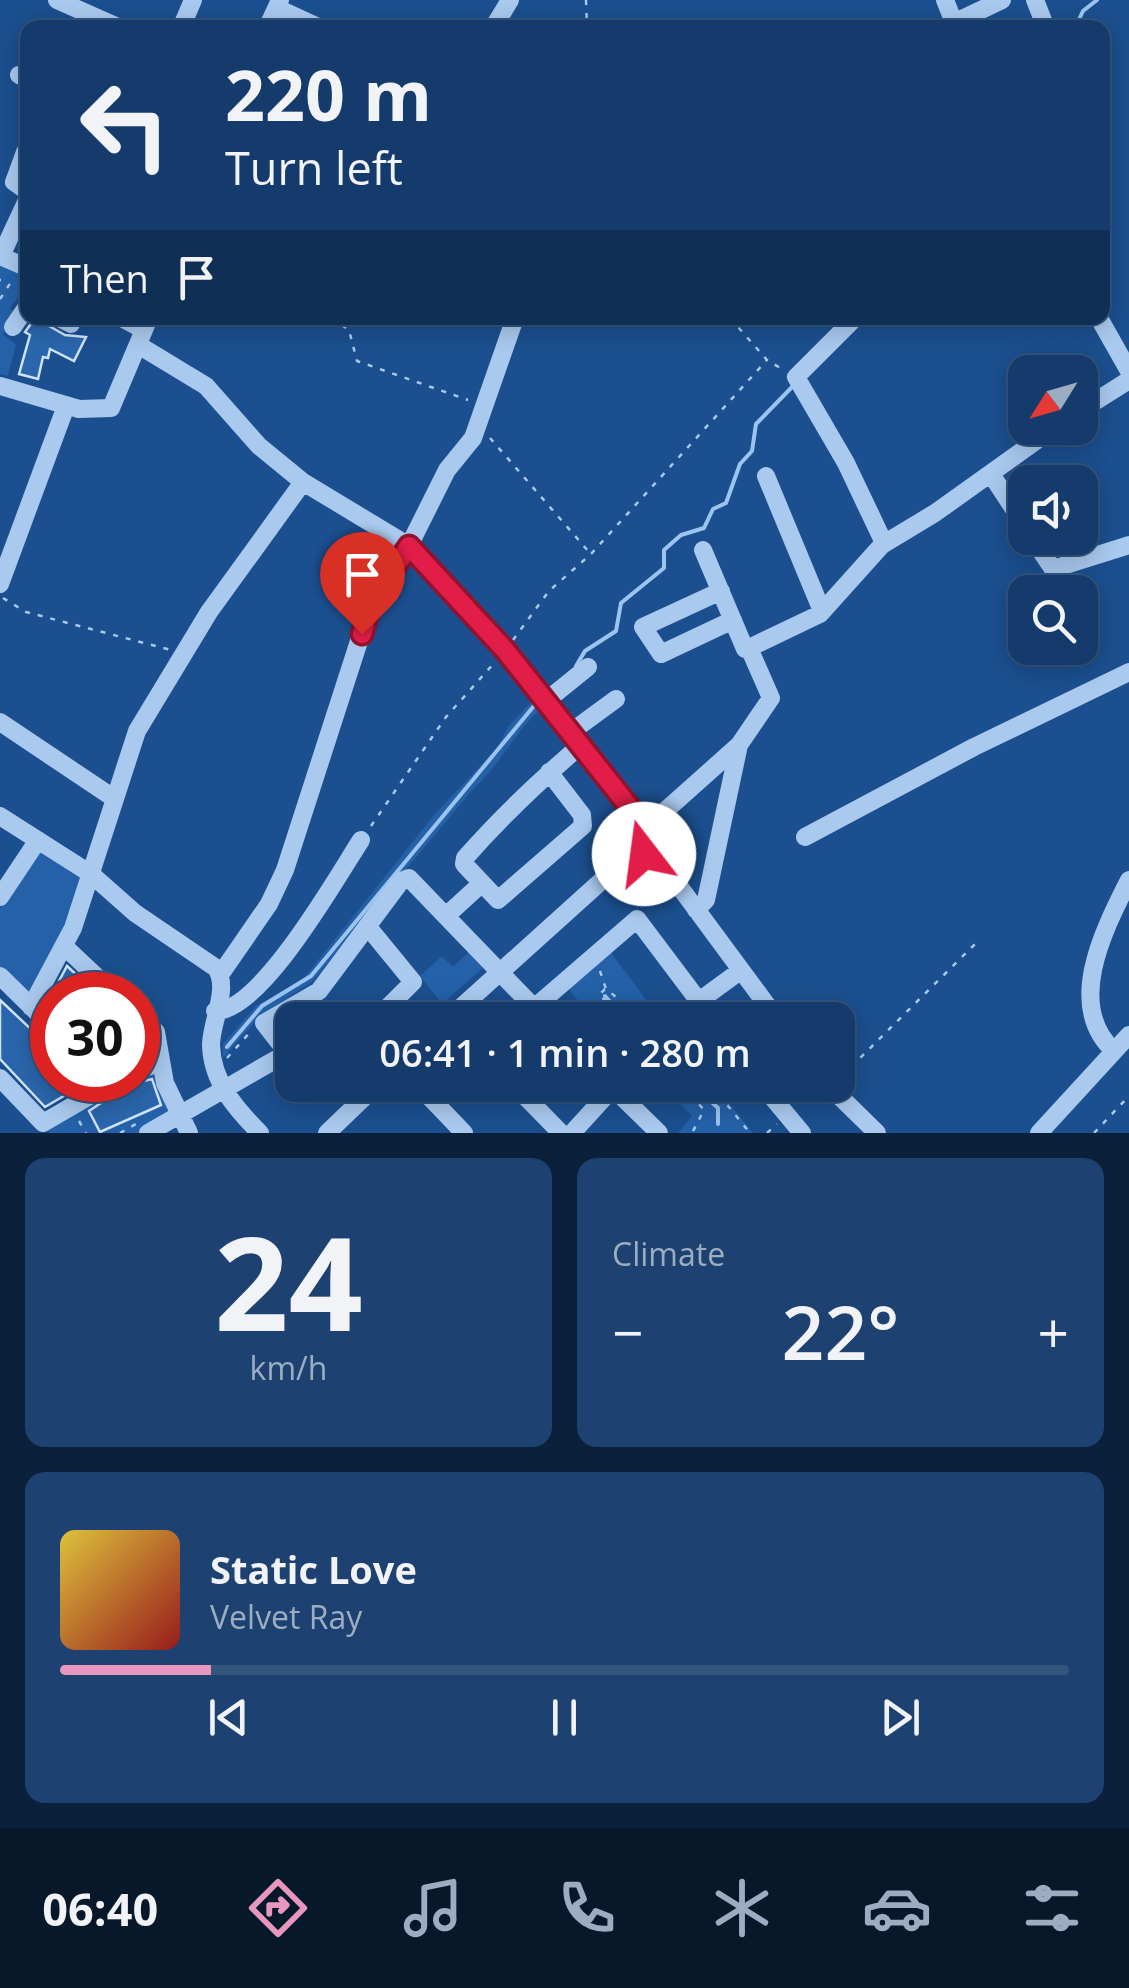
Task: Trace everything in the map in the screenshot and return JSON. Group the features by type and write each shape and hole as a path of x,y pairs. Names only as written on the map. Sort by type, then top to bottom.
{"street":[{"path":"57,0 79,20"},
{"path":"963,20 1002,0"},
{"path":"278,4 306,20"},
{"path":"20,164 14,179 20,186"},
{"path":"0,256 20,212"},
{"path":"13,327 20,317"},
{"path":"260,1133 224,1090 217,1054 220,975 286,870 372,600 409,546 447,470 478,426 514,325"},
{"path":"848,325 796,377 846,463 884,543"},
{"path":"1104,325 1129,372"},
{"path":"0,386 92,412 111,408 144,331 206,386 259,446 303,482 409,546 505,650 646,828 644,854"},
{"path":"1098,400 1129,380"},
{"path":"0,584 66,406"},
{"path":"703,550 745,650 822,612 884,543 1031,445"},
{"path":"991,474 1008,500"},
{"path":"766,476 822,612"},
{"path":"51,972 65,947 91,874 136,730 182,653 303,482"},
{"path":"1098,555 1129,545"},
{"path":"1044,555 1053,569 1097,555"},
{"path":"721,591 643,627 660,654 733,620"},
{"path":"646,828 738,744 771,698 749,648"},
{"path":"546,701 588,667"},
{"path":"805,837 974,747 1129,672"},
{"path":"549,772 582,815 583,826 502,901 481,884 464,864 465,858 514,802 549,772 616,699"},
{"path":"0,722 112,797"},
{"path":"696,910 706,900 738,744"},
{"path":"0,816 91,874 134,913 220,975"},
{"path":"0,897 38,840"},
{"path":"216,1011 234,1007 283,960 361,840"},
{"path":"644,854 662,863 764,1002"},
{"path":"466,1002 620,865 644,854"},
{"path":"275,1036 264,1022 314,995 401,881 409,878 448,915 522,1002"},
{"path":"1114,1051 1106,1044 1092,1006 1092,976 1097,946 1129,880"},
{"path":"448,915 481,884"},
{"path":"547,1002 593,954 637,919 699,1001 740,972"},
{"path":"368,927 413,982 393,1002"},
{"path":"65,947 92,972"},
{"path":"0,976 30,1006"},
{"path":"1039,1133 1129,1034"},
{"path":"160,1062 178,1115 189,1133"},
{"path":"148,1133 275,1064"},
{"path":"0,1078 43,1123 78,1102"},
{"path":"326,1133 359,1102"},
{"path":"434,1102 464,1133"},
{"path":"531,1102 561,1133"},
{"path":"572,1133 598,1102"},
{"path":"627,1102 659,1133"},
{"path":"776,1102 802,1133"},
{"path":"845,1102 876,1133"}],"path":[{"path":"0,299 20,275"},
{"path":"341,325 349,330 357,361 485,406"},
{"path":"736,325 767,360 796,377"},
{"path":"361,840 446,716 505,650 549,591 591,554 767,360"},
{"path":"478,426 591,554"},
{"path":"0,595 26,612 182,653"},
{"path":"855,1064 975,944"},
{"path":"593,954 606,989 622,1002"},
{"path":"606,989 599,995 606,1001"},
{"path":"217,1054 264,1022"},
{"path":"1094,1133 1129,1096"},
{"path":"692,1133 704,1110 697,1102"},
{"path":"725,1102 750,1133"},
{"path":"71,1120 78,1120 86,1133"}],"shaded area":[{"path":"0,261 20,269 20,294 10,308 16,312 3,334 16,345 8,376 0,374"},
{"path":"536,697 543,707 312,982 275,1002 223,1058 223,1044 256,1006 304,978 435,814 498,747 508,727"},
{"path":"43,849 84,876 85,883 41,972 30,972 27,993 0,969 0,908"},
{"path":"471,950 483,968 440,1002 420,976 442,956 453,967"},
{"path":"609,950 648,1002 579,1002 567,988"},
{"path":"160,1077 170,1111 148,1133 50,1133 42,1125 81,1102 160,1102"},
{"path":"678,1102 728,1102 753,1133 678,1133 692,1116"}],"building":[{"path":"30,325 47,325 65,335 86,337 74,361 50,349 48,358 43,357 38,379 19,374 30,335 25,332"},
{"path":"0,1000 30,1028 30,1091 0,1059"},
{"path":"102,1102 161,1105 100,1132 89,1111"}],"waterway":[{"path":"1079,20 1097,0"},
{"path":"576,666 585,651 616,631 621,603 664,568 664,550 681,535 704,528 713,509 726,503 740,464 752,451 756,424 793,386"},
{"path":"227,1047 262,1006 311,976 538,701"},
{"path":"605,996 610,1002"},
{"path":"711,1102 718,1108 718,1124"}],"route":[{"path":"362,634 372,600 409,546 505,650 646,828 644,854"}]}
